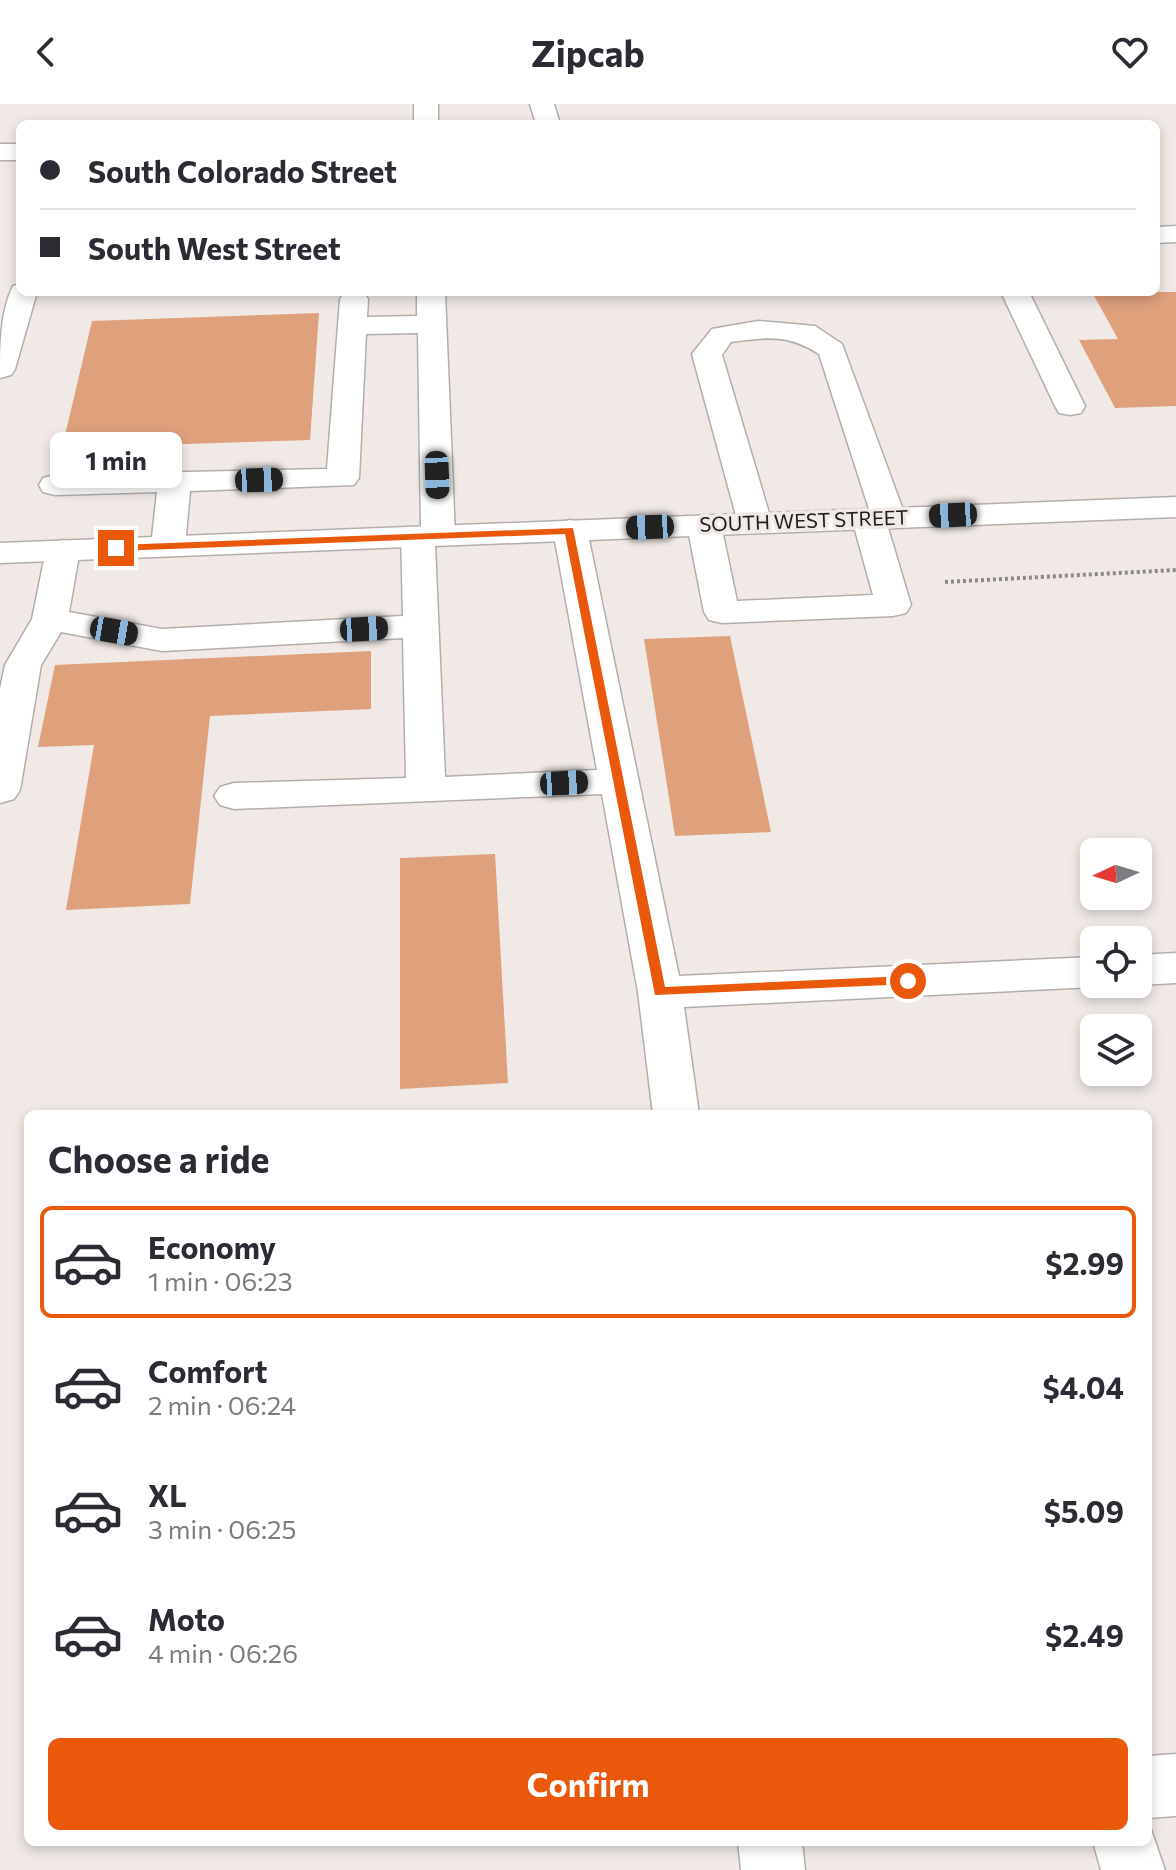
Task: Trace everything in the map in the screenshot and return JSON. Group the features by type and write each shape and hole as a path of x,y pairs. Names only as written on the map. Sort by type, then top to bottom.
{"street":[{"path":"0,369 22,296"},
{"path":"426,790 421,626 428,536 431,296"},
{"path":"1017,296 1070,406"},
{"path":"55,485 343,478 353,313 432,324"},
{"path":"704,525 722,612 893,605 879,518 832,350 805,332 758,330 722,335 707,354 755,523"},
{"path":"168,546 175,482"},
{"name":"SOUTH WEST STREET","path":"0,553 1176,507"},
{"path":"570,530 660,992 675,1110"},
{"path":"0,790 23,665 50,619 63,550"},
{"path":"50,619 162,640 421,626"},
{"path":"234,796 619,781"},
{"path":"1152,969 1176,968"},
{"path":"660,992 1080,973"},
{"path":"1152,1787 1176,1785"},
{"path":"770,1846 773,1870"},
{"path":"1126,1846 1133,1870"}],"path":[{"path":"945,582 1176,570"}],"building":[{"path":"1160,292 1176,292 1176,406 1115,408 1079,340 1118,339 1094,296 1160,296"},
{"path":"319,313 310,440 62,448 92,321"},
{"path":"730,636 771,832 675,836 644,639"},
{"path":"371,651 371,709 210,716 190,904 66,910 94,745 38,747 55,665"},
{"path":"495,854 508,1083 400,1089 400,858"}],"route":[{"path":"116,548 570,530 660,992 908,981"}]}
